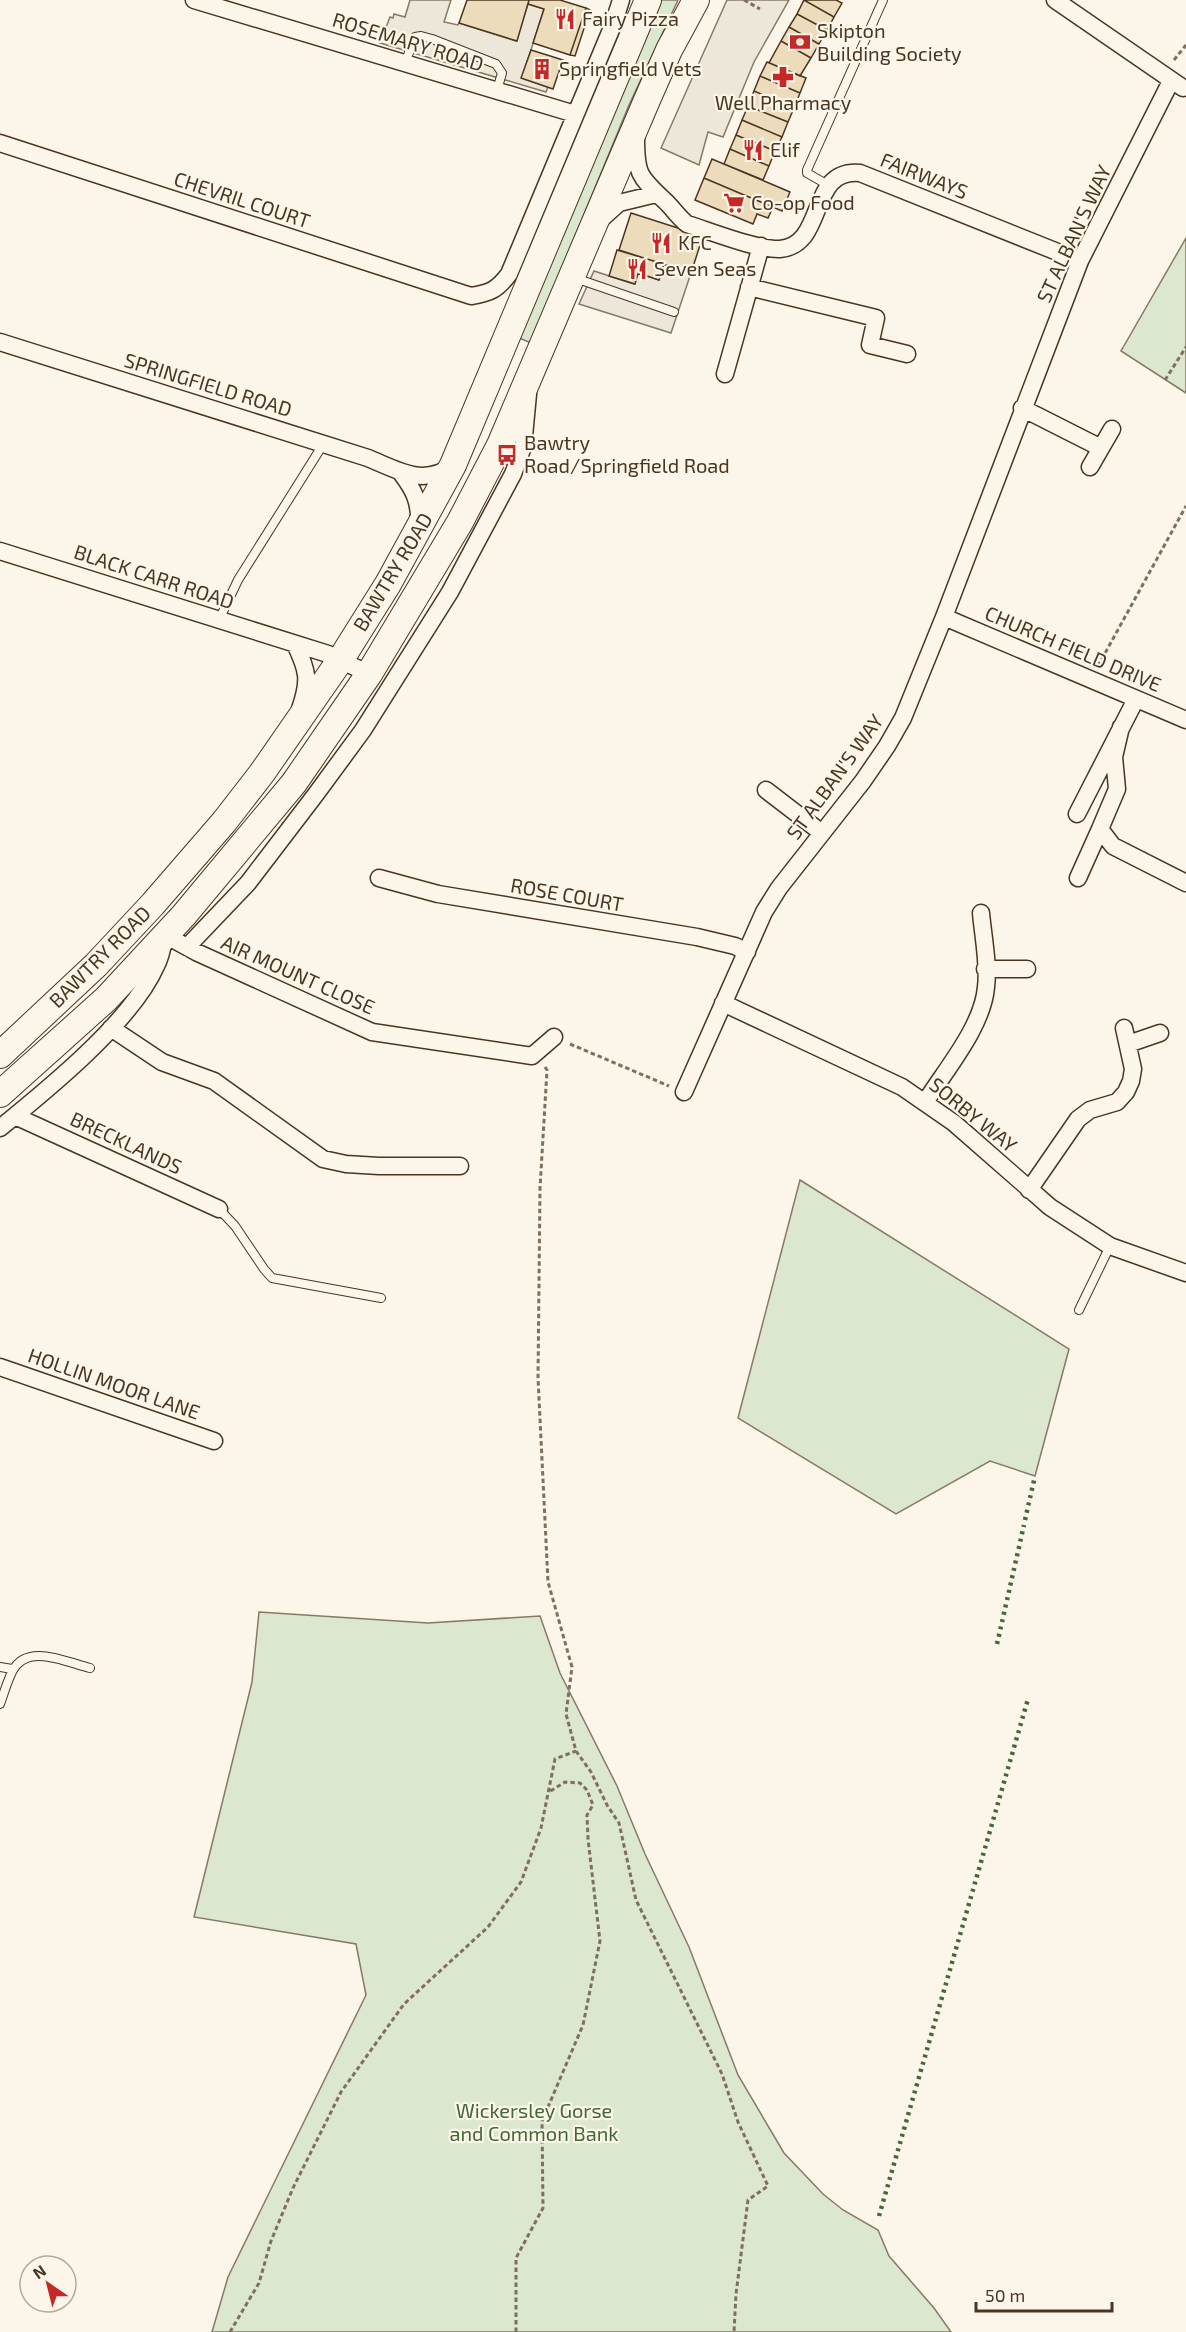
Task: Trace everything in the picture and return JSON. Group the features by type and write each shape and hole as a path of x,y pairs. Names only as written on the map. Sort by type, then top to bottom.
{"main road":[{"name":"BAWTRY ROAD","path":"0,1055 96,965 224,822 262,773 341,659 419,530 453,465 648,0"},
{"name":"BAWTRY ROAD","path":"0,1095 106,999 165,935 294,783 369,674 460,522 500,445 669,50 696,0"},
{"path":"302,713 336,724"}],"street":[{"name":"ROSEMARY ROAD","path":"194,0 575,114"},
{"path":"575,114 613,25 621,0"},
{"name":"ST ALBAN'S WAY","path":"684,1092 764,912 779,888 887,746 903,718 1080,261 1177,85 1055,0"},
{"name":"CHEVRIL COURT","path":"0,143 471,297 499,287 509,274 575,114"},
{"path":"636,127 637,169 656,194 687,224 760,246 779,249 789,247 799,241 808,231 828,185"},
{"name":"FAIRWAYS","path":"828,185 839,176 850,172 860,173 1080,261"},
{"path":"592,227 619,203 656,194"},
{"path":"725,374 760,246"},
{"path":"749,288 876,318 870,345 907,354"},
{"name":"SPRINGFIELD ROAD","path":"0,342 324,443 415,477 443,472 453,465"},
{"name":"BAWTRY ROAD","path":"188,947 248,883 316,794 363,730 450,592 513,474 523,447 528,378"},
{"path":"1022,408 1101,448"},
{"path":"1090,466 1112,429"},
{"path":"401,473 413,489 419,504 419,530"},
{"name":"BLACK CARR ROAD","path":"0,551 341,659 369,674"},
{"name":"CHURCH FIELD DRIVE","path":"944,617 1186,719"},
{"path":"295,644 307,668 302,713"},
{"path":"1077,814 1136,699"},
{"path":"1078,878 1118,789 1114,757 1121,727"},
{"path":"766,790 822,833"},
{"path":"1100,829 1113,846 1186,883"},
{"name":"ROSE COURT","path":"379,878 438,894 697,937 735,946 747,952"},
{"path":"926,1101 974,1026 987,987 981,913"},
{"name":"BAWTRY ROAD","path":"0,1128 111,1028 138,997 156,966 165,935"},
{"name":"AIR MOUNT CLOSE","path":"165,935 372,1032 532,1056"},
{"path":"985,969 1027,969"},
{"name":"SORBY WAY","path":"723,1003 870,1070 926,1101 991,1154 1050,1207 1110,1246 1186,1273"},
{"path":"111,1028 162,1062 214,1081 323,1159 346,1164 379,1166 460,1166"},
{"path":"1029,1190 1078,1119 1090,1110 1117,1102 1126,1092 1131,1082 1133,1069 1126,1036 1160,1033"},
{"path":"532,1056 554,1037"},
{"name":"BRECKLANDS","path":"15,1116 219,1209"},
{"name":"HOLLIN MOOR LANE","path":"0,1367 214,1442"}],"lane":[{"path":"828,185 807,173 807,170 883,0"},
{"path":"405,63 415,37 432,39 496,64 502,73 497,90"},
{"path":"571,277 674,312"},
{"path":"219,620 238,580 324,443"},
{"path":"219,1209 235,1226 272,1278 381,1298"},
{"path":"1080,1310 1110,1246"},
{"path":"0,1704 12,1670 25,1658 40,1655 90,1668"},
{"path":"0,1667 12,1670"}],"path":[{"path":"744,0 760,9"},
{"path":"1165,380 1186,348"},
{"path":"1092,678 1186,506"},
{"path":"554,1037 684,1092"},
{"path":"532,1056 547,1070 540,1188 538,1378 548,1582 572,1667 566,1714 576,1751 591,1772 607,1805 619,1823 636,1900 722,2074 738,2122 768,2186 748,2200 736,2294 734,2332"},
{"path":"230,2332 259,2283 271,2241 293,2188 340,2092 404,2004 488,1927 521,1882 541,1828 555,1758 576,1751"},
{"path":"516,2332 516,2258 543,2208 542,2121 584,2025 600,1941 588,1839 587,1815 593,1805 587,1790 580,1783 565,1782 548,1793"}],"green space":[{"path":"659,0 678,0 629,105 531,343 517,337"},
{"path":"1186,238 1186,393 1121,351"},
{"path":"800,1180 1069,1349 1035,1476 990,1461 896,1514 738,1418"},
{"name":"Wickersley Gorse and Common Bank","path":"259,1612 428,1623 540,1616 560,1673 617,1786 645,1854 689,1947 738,2075 784,2153 823,2194 843,2210 878,2230 889,2256 934,2308 951,2332 212,2332 228,2277 366,1995 356,1944 194,1917 252,1682"}],"shaded area":[{"path":"410,0 451,0 444,22 458,25 459,23 516,41 528,4 544,9 522,78 548,87 546,92 380,43 390,17 393,18 394,14 405,17"},
{"path":"727,0 789,0 754,62 723,137 708,132 699,165 661,148"},
{"path":"664,264 691,273 671,333 579,304 594,271 634,284 638,273 659,280"}],"building":[{"path":"467,0 529,0 517,41 459,23"},
{"path":"529,0 560,0 586,8 570,55 533,43 544,9 528,4"},
{"path":"804,0 834,17 827,30 797,14"},
{"path":"804,0 836,0 842,3 834,17"},
{"path":"586,8 590,10 575,56 570,55"},
{"path":"797,14 827,30 819,44 789,27"},
{"name":"Skipton Building Society","path":"789,27 819,44 811,58 781,41"},
{"path":"781,41 811,58 800,76 769,63"},
{"name":"Springfield Vets","path":"531,50 563,60 553,89 521,78"},
{"name":"Well Pharmacy","path":"767,62 806,78 800,93 760,76"},
{"path":"760,76 800,93 794,108 754,91"},
{"path":"754,91 794,108 788,122 748,106"},
{"path":"748,106 788,122 782,137 742,120"},
{"path":"742,120 782,137 775,151 736,135"},
{"name":"Elif","path":"736,135 775,151 769,166 730,149"},
{"path":"730,149 769,166 763,180 724,164"},
{"path":"712,159 790,192 782,211 704,178"},
{"name":"Co-op Food","path":"704,178 773,207 768,218 757,214 753,224 695,200"},
{"name":"KFC","path":"631,213 703,236 691,273 619,250"},
{"name":"Seven Seas","path":"617,250 664,264 659,280 638,273 635,284 609,276"}],"hedge":[{"path":"1025,1520 1035,1476"},
{"path":"997,1644 1024,1525"},
{"path":"879,2216 1028,1699"}],"place":[{"name":"Fairy Pizza","path":"565,19"},
{"name":"Skipton Building Society","path":"800,42"},
{"name":"Springfield Vets","path":"542,69"},
{"name":"Well Pharmacy","path":"783,77"},
{"name":"Elif","path":"753,150"},
{"name":"Co-op Food","path":"734,203"},
{"name":"KFC","path":"661,243"},
{"name":"Seven Seas","path":"637,269"},
{"name":"Bawtry Road/Springfield Road","path":"507,455"}]}
